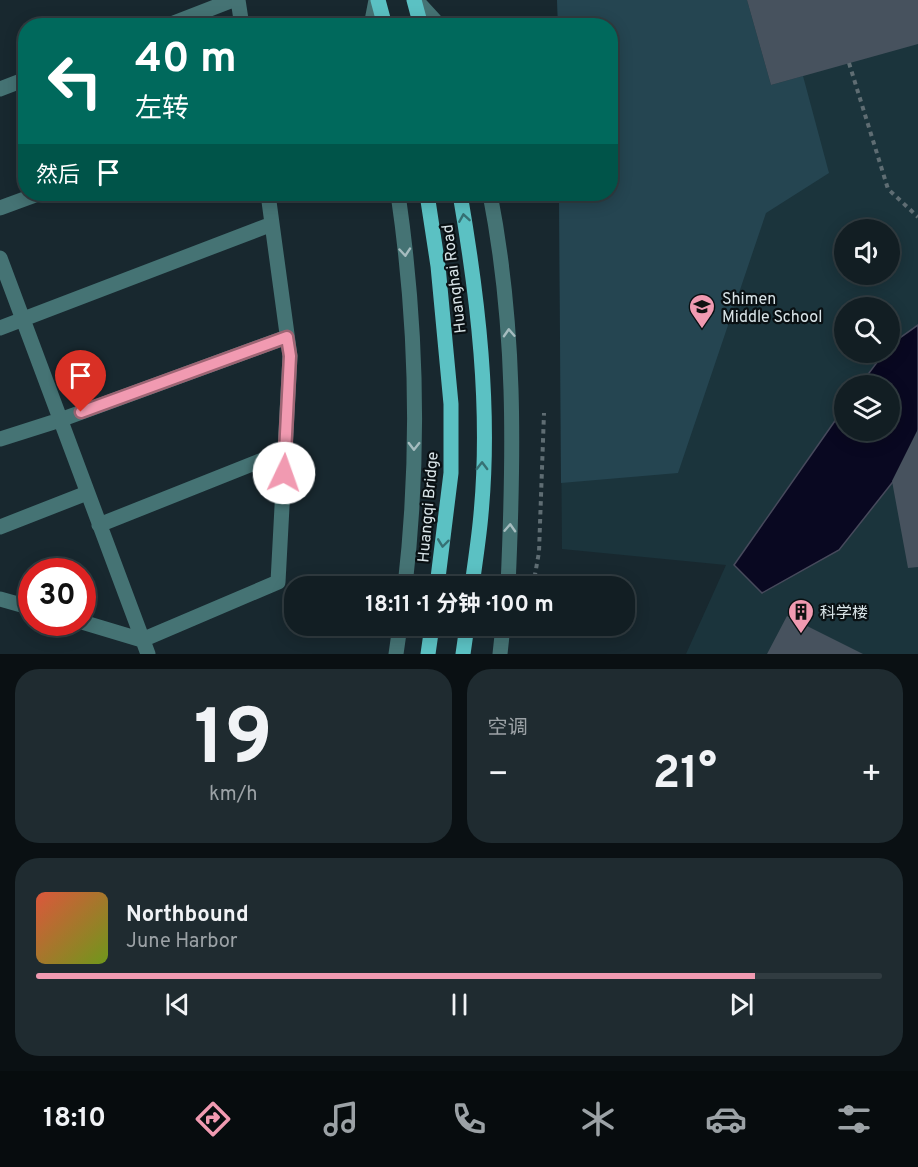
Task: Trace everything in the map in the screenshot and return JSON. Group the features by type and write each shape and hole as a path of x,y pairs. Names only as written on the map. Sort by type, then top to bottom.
{"main road":[{"path":"377,0 383,18"},
{"path":"415,0 419,18"},
{"name":"Huanghai Road","path":"428,201 447,359"},
{"name":"Huanghai Road","path":"461,201 481,359 483,419 481,512 473,576"},
{"name":"Huangqi Bridge","path":"438,576 451,473 447,359"},
{"path":"428,654 431,636"},
{"path":"463,654 466,636"}],"street":[{"path":"187,18 233,0"},
{"path":"238,0 241,18"},
{"path":"373,18 377,0"},
{"path":"415,0 432,18"},
{"path":"0,89 18,82"},
{"path":"0,208 19,201"},
{"path":"96,628 145,647 278,582 290,356 269,201"},
{"path":"399,201 414,376 412,527 406,576"},
{"path":"491,201 508,306 512,394 512,488 508,576"},
{"path":"0,328 272,224"},
{"path":"0,258 145,647"},
{"path":"0,440 287,337"},
{"path":"99,525 285,451"},
{"path":"0,527 87,493"},
{"path":"0,599 18,604"},
{"path":"396,654 399,636"},
{"path":"500,654 502,636"}],"path":[{"path":"849,63 888,189 918,217"},
{"path":"535,576 539,552 544,413"}],"shaded area":[{"name":"Shimen Middle School","path":"557,0 918,0 918,654 686,654 726,565 562,549 559,201 618,201 618,18 558,18"},
{"path":"557,0 747,0 771,85 803,76 829,173 766,213 678,473 561,483 559,201 618,201 618,18 558,18"},
{"path":"918,325 918,450 839,550 762,593 734,565 834,422 834,441 900,441 900,375 868,375 876,363 900,363 900,338"}],"building":[{"path":"747,0 918,0 918,44 771,85"},
{"path":"918,429 918,567 908,568 892,481"},
{"name":"科学楼","path":"787,616 863,654 767,654"}],"place":[{"name":"Shimen Middle School","path":"702,330"},
{"name":"科学楼","path":"801,635"}],"route":[{"path":"81,412 287,337 290,356 284,473"}]}
